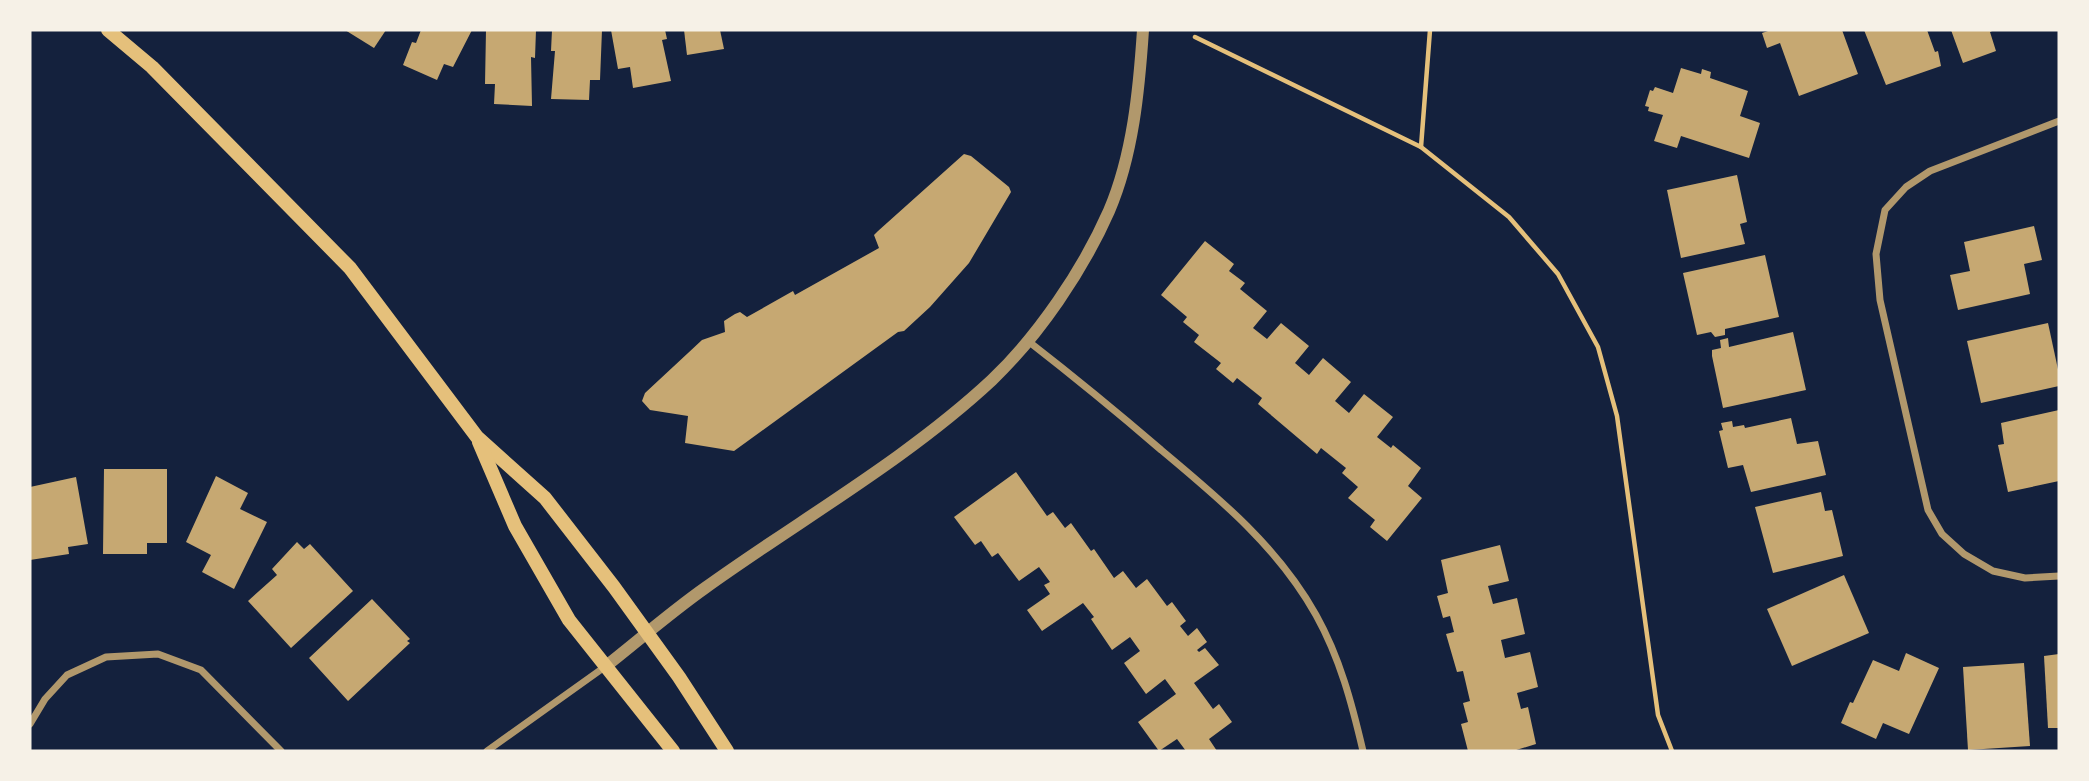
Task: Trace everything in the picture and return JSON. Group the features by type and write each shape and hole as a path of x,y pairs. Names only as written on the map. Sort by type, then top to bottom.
{"main road":[{"path":"108,30 152,67 350,268 477,438 545,498 614,587 727,751"},
{"path":"477,438 515,526 569,620 673,751"}],"street":[{"path":"487,751 606,666 704,588 911,446 992,379 1028,341 1070,282 1110,209 1129,143 1140,79 1143,30"},
{"path":"2059,121 1930,171 1906,187 1885,210 1876,254 1880,300 1928,510 1942,534 1964,554 1993,571 2025,578 2059,576"},
{"path":"1028,341 1231,509 1293,578 1317,617 1338,661 1353,707 1363,751"},
{"path":"30,724 45,699 67,675 106,657 158,654 201,670 281,751"}],"path":[{"path":"1421,147 1430,30"},
{"path":"1195,37 1421,147 1509,217 1558,274 1598,347 1617,415 1658,715 1672,751"}],"building":[{"path":"345,30 386,30 374,48"},
{"path":"421,30 472,30 453,67 444,64 437,80 403,65 412,42 416,43"},
{"path":"486,30 536,30 535,58 531,57 532,106 494,104 495,84 485,84"},
{"path":"552,30 602,30 600,80 590,80 589,100 551,99 555,51 551,51"},
{"path":"611,30 665,30 667,39 662,40 671,81 633,88 630,67 618,69"},
{"path":"684,30 720,30 724,49 687,55"},
{"path":"1771,30 1842,30 1858,74 1799,96 1780,43 1767,48 1762,33"},
{"path":"1864,30 1927,30 1935,52 1938,51 1941,66 1886,85"},
{"path":"1951,30 1994,30 1990,32 1996,51 1963,63"},
{"path":"1681,68 1701,74 1702,69 1711,72 1710,78 1748,91 1740,116 1760,123 1749,158 1681,136 1677,148 1654,141 1663,115 1648,111 1649,107 1645,106 1650,90 1653,91 1655,87 1673,93"},
{"path":"964,154 971,156 1009,187 1011,192 969,263 930,307 904,331 898,332 734,451 685,443 688,416 650,410 642,401 645,393 702,340 725,332 724,321 740,312 747,317 793,291 795,295 879,248 874,235"},
{"path":"1737,175 1747,222 1740,224 1745,244 1681,258 1667,190"},
{"path":"2034,226 2042,260 2024,264 2030,294 1958,310 1950,275 1970,271 1964,242"},
{"path":"1205,241 1234,264 1229,271 1245,283 1240,289 1267,311 1253,328 1267,339 1281,323 1309,346 1295,363 1309,375 1323,358 1351,382 1335,401 1349,413 1364,394 1393,417 1377,437 1391,448 1393,445 1421,468 1408,486 1422,498 1387,541 1370,527 1375,520 1348,498 1358,487 1342,473 1346,468 1321,448 1317,454 1258,404 1262,398 1237,378 1233,383 1216,369 1221,363 1194,342 1199,335 1183,322 1187,317 1161,295"},
{"path":"1765,255 1779,317 1725,329 1725,335 1715,337 1711,332 1697,335 1683,273"},
{"path":"2048,323 2059,386 1981,403 1967,341"},
{"path":"1793,332 1806,390 1723,408 1712,356 1712,350 1721,348 1720,340 1728,338 1729,347"},
{"path":"2059,410 2059,481 2008,492 1998,445 2004,444 2001,423"},
{"path":"1791,418 1797,444 1818,441 1826,475 1751,492 1743,465 1728,468 1719,431 1723,430 1721,423 1732,421 1733,427 1744,425 1745,428"},
{"path":"104,469 167,469 167,543 147,543 147,554 103,554"},
{"path":"1016,472 1047,516 1053,512 1065,528 1071,523 1091,551 1094,549 1114,578 1123,571 1136,588 1147,579 1167,606 1172,602 1186,621 1180,626 1188,636 1197,628 1207,642 1197,650 1199,652 1205,648 1219,665 1194,683 1213,709 1219,704 1232,722 1209,739 1217,751 1186,751 1177,739 1159,751 1138,722 1176,694 1165,679 1146,694 1124,663 1140,651 1130,637 1112,650 1083,603 1042,631 1027,610 1050,594 1044,585 1050,582 1039,567 1019,581 998,553 992,557 981,541 975,545 954,517"},
{"path":"216,476 248,493 240,509 267,522 234,589 202,572 211,555 186,542"},
{"path":"76,477 88,544 68,547 69,554 30,560 30,487"},
{"path":"1821,492 1825,511 1832,510 1843,556 1773,573 1755,507"},
{"path":"297,542 304,549 310,544 353,591 291,648 248,601 277,575 272,569"},
{"path":"1500,545 1509,581 1488,586 1493,604 1517,598 1525,634 1501,640 1505,658 1530,652 1538,687 1517,693 1521,709 1528,707 1536,744 1513,751 1468,751 1461,724 1468,722 1463,703 1470,701 1463,671 1457,672 1446,634 1454,632 1450,616 1443,618 1437,596 1448,593 1441,560"},
{"path":"1844,575 1869,633 1792,666 1767,609"},
{"path":"372,599 410,639 407,641 410,643 348,701 309,658"},
{"path":"1906,653 1939,668 1909,734 1883,723 1876,739 1841,723 1873,660 1899,671"},
{"path":"2059,654 2059,728 2048,728 2044,656"},
{"path":"2024,663 2030,746 1968,750 1963,667"}]}
